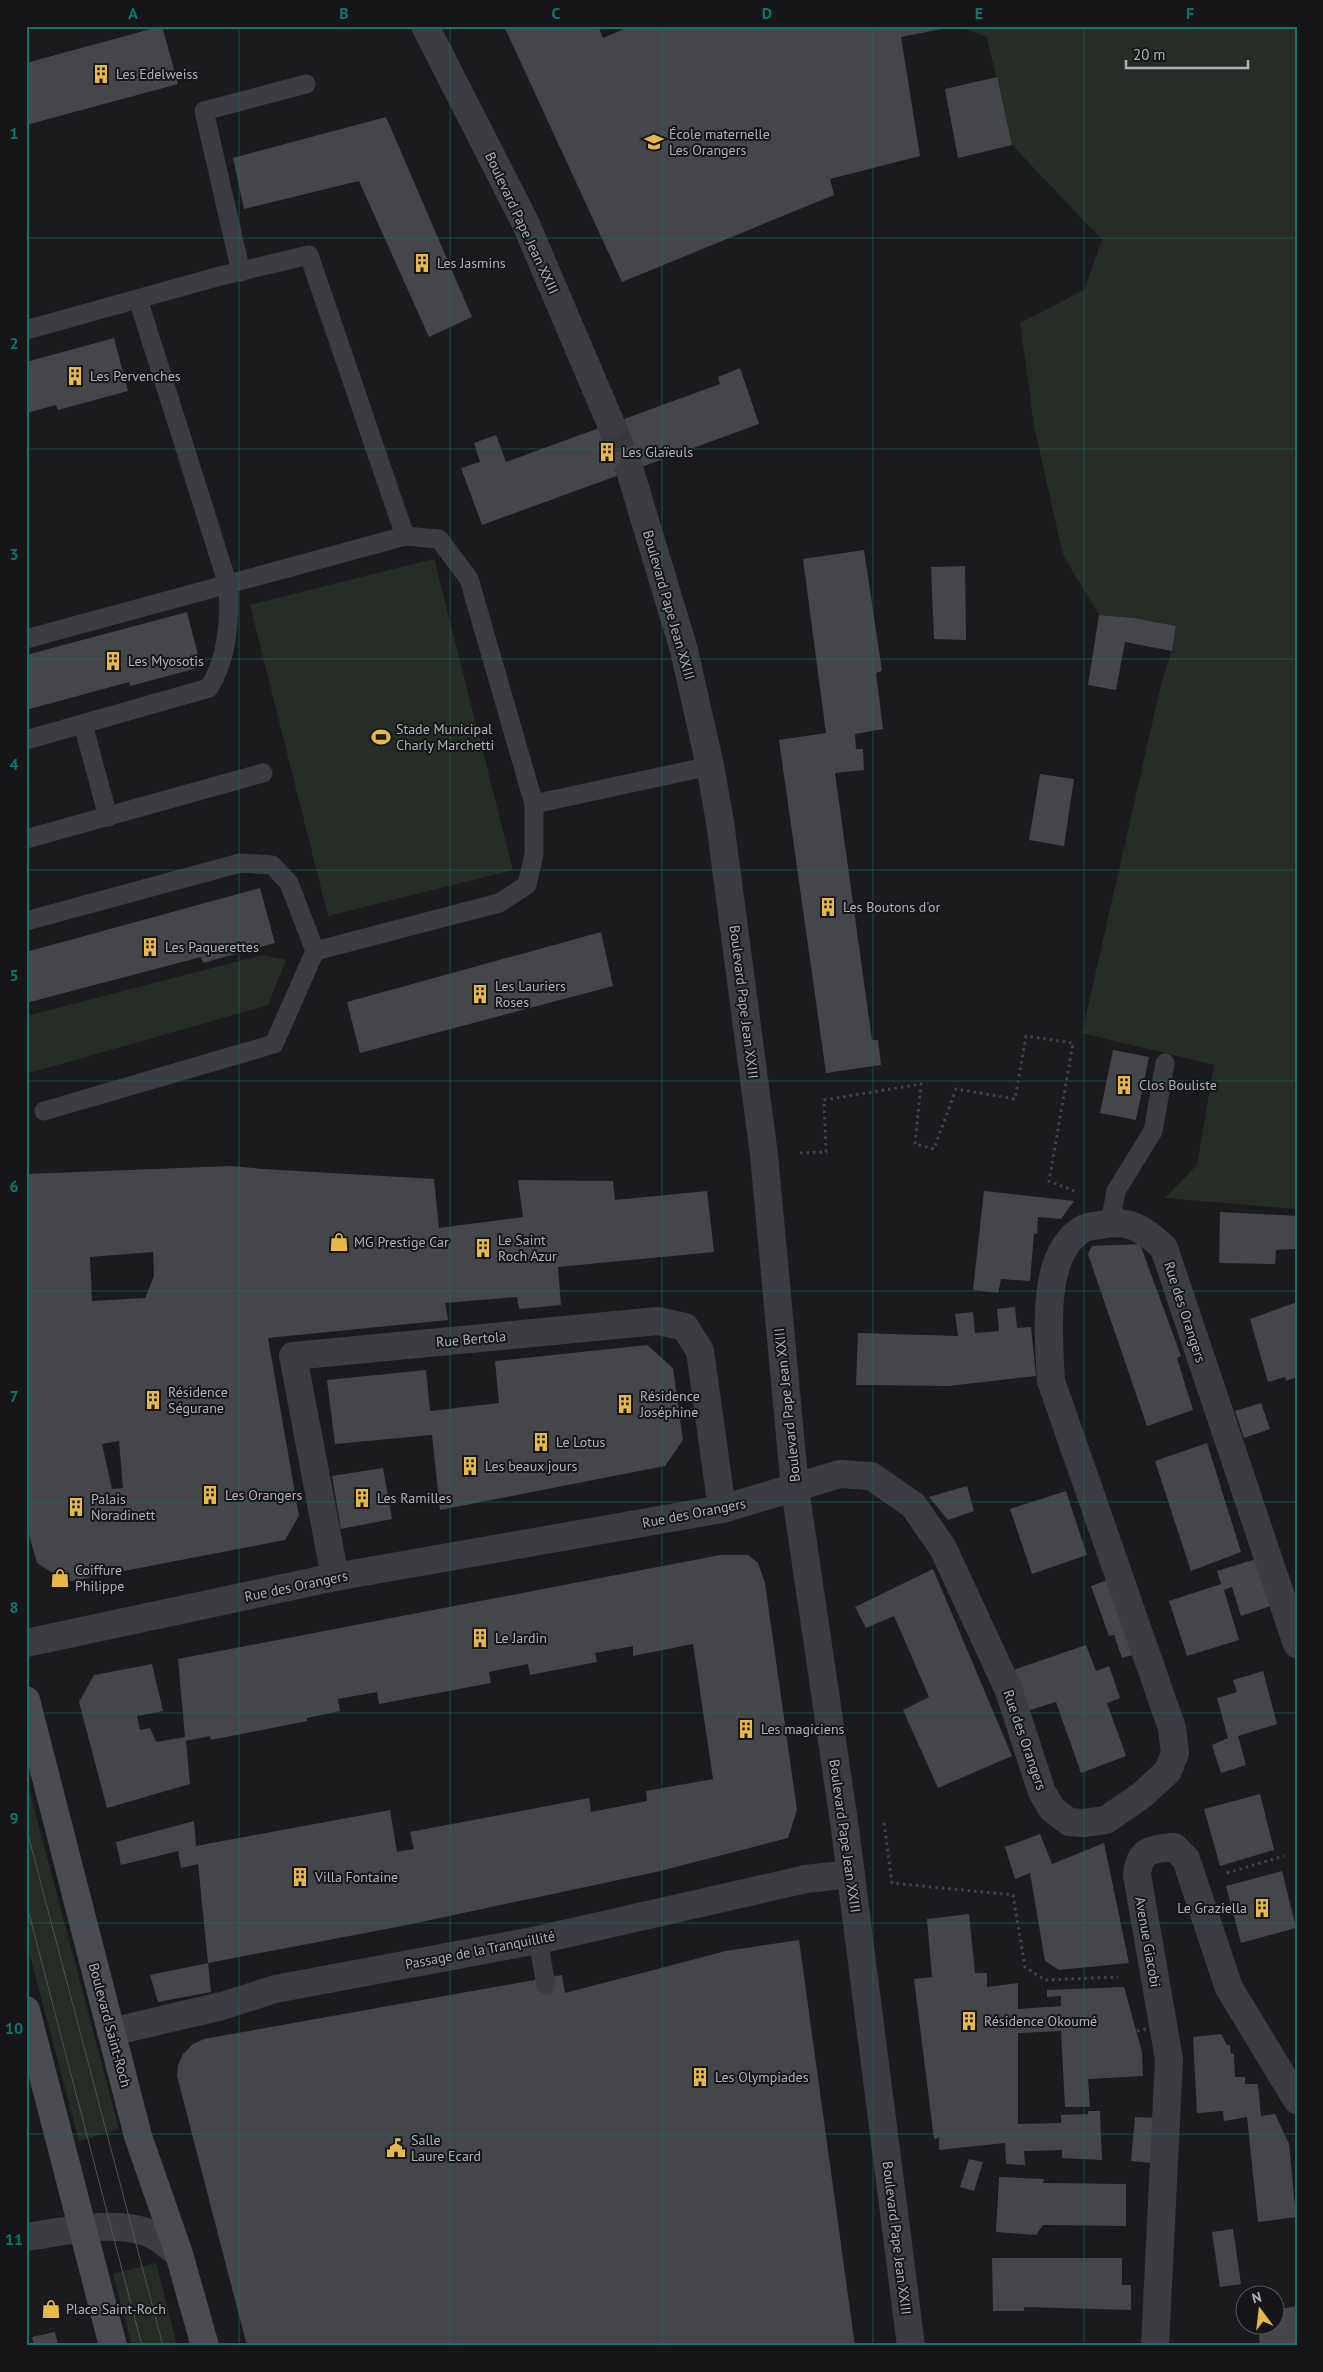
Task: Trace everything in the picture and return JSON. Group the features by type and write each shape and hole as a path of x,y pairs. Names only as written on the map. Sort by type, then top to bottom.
{"main road":[{"name":"Boulevard Saint-Roch","path":"26,1700 138,2136 180,2254 205,2346"},
{"path":"26,2010 113,2346"}],"street":[{"name":"Boulevard Pape Jean XXIII","path":"425,26 525,222 611,424"},
{"name":"Boulevard Pape Jean XXIII","path":"630,471 684,650 710,766 720,822 764,1155 795,1489 851,1874 911,2346"},
{"name":"Rue des Orangers","path":"26,1643 336,1577 722,1509 795,1489 840,1474 871,1476 914,1505 943,1548 1004,1682 1042,1792 1052,1810 1069,1822 1083,1823 1106,1820 1142,1795 1168,1771 1175,1753 1172,1728 1051,1381 1049,1328 1054,1270 1068,1242 1085,1228 1110,1223 1130,1224 1147,1231 1164,1248 1297,1644"},
{"name":"Rue Bertola","path":"336,1577 293,1356 658,1321 685,1327 700,1351 722,1509"},
{"name":"Avenue Giacobi","path":"1156,2346 1169,2059 1137,1875 1138,1862 1147,1852 1157,1848 1174,1848 1186,1859 1229,1988 1297,2100"},
{"name":"Passage de la Tranquillité","path":"111,2032 222,2006 275,1989 538,1940 806,1880 851,1874"},
{"path":"26,2238 84,2229 132,2228 154,2235 180,2254"}],"lane":[{"path":"241,272 204,111 306,84"},
{"path":"26,330 309,255 404,536"},
{"path":"26,740 209,688 219,671 230,616 228,585 138,299"},
{"path":"26,639 404,536 439,539 469,579 534,804 534,854 527,886 499,903 315,951"},
{"path":"83,724 108,816"},
{"path":"534,804 710,766"},
{"path":"26,839 263,773"},
{"path":"26,920 240,863 272,865 289,884 315,951 274,1044 44,1110"},
{"path":"1110,1223 1116,1191 1153,1131 1165,1063"},
{"path":"538,1940 546,1985"}],"path":[{"path":"826,1152 824,1100 922,1084 915,1144 934,1149 956,1089 1015,1099 1026,1036 1073,1043 1049,1181"},
{"path":"884,1823 892,1883 1013,1896 1025,1966 1045,1980 1121,1977"},
{"path":"1195,1882 1284,1856"},
{"path":"1141,2023 1149,2060 1169,2059"},
{"path":"1137,2031 1150,2028"}],"shaded area":[{"path":"959,26 1297,26 1297,1209 1165,1198 1197,1165 1214,1065 1082,1033 1162,680 1172,651 1176,626 1134,618 1099,615 1063,555 1034,426 1020,323 1084,290 1102,240 1012,145 987,37"},
{"name":"Stade Municipal Charly Marchetti","path":"434,559 513,870 328,916 250,605"},
{"path":"263,955 286,960 268,1005 26,1074 26,1016"},
{"path":"26,1778 119,2129 79,2141 26,1940"},
{"path":"156,2263 177,2346 132,2346 113,2274"}],"building":[{"name":"Les Edelweiss","path":"162,26 178,84 26,125 26,63"},
{"path":"504,26 598,26 603,38 631,26 951,27 901,37 920,156 830,179 834,195 622,282"},
{"path":"997,77 1012,145 958,158 945,89"},
{"name":"Les Jasmins","path":"386,117 472,317 429,337 359,181 244,209 233,158"},
{"name":"Les Pervenches","path":"114,338 128,391 58,410 56,405 26,413 26,362"},
{"name":"Les Glaïeuls","path":"740,368 759,424 482,525 461,468 480,462 474,443 496,435 506,462 720,384 718,377"},
{"name":"Les Boutons d'or","path":"864,550 882,671 876,673 883,729 855,734 856,749 863,749 864,770 835,773 872,1040 878,1040 881,1065 826,1073 779,740 826,733 803,559"},
{"path":"965,566 966,640 934,639 931,567"},
{"name":"Les Myosotis","path":"187,612 201,667 130,686 129,682 26,710 26,655"},
{"path":"1099,615 1134,618 1176,626 1172,651 1125,642 1116,690 1088,685"},
{"path":"1040,774 1074,779 1064,846 1029,840"},
{"name":"Les Paquerettes","path":"260,888 275,943 203,963 201,957 26,1003 26,952"},
{"name":"Les Lauriers Roses","path":"601,932 613,986 360,1053 347,1002"},
{"name":"Clos Bouliste","path":"1113,1050 1149,1057 1136,1120 1100,1113"},
{"path":"231,1166 434,1179 439,1228 523,1217 518,1180 613,1181 615,1200 707,1191 714,1252 558,1267 561,1305 519,1309 517,1297 445,1303 448,1320 268,1338 299,1516 285,1540 67,1582 37,1563 26,1524 26,1174","holes":["153,1252 154,1276 145,1298 92,1301 90,1257","119,1441 123,1488 112,1489 102,1444"]},
{"path":"984,1191 1074,1201 1061,1219 1038,1217 1037,1234 1034,1233 1030,1281 1001,1279 998,1293 973,1290"},
{"path":"1220,1212 1297,1216 1297,1249 1276,1250 1275,1264 1219,1263"},
{"path":"1140,1244 1181,1356 1177,1358 1193,1410 1147,1426 1088,1254 1092,1246"},
{"path":"1297,1302 1297,1377 1286,1381 1285,1377 1268,1382 1250,1319"},
{"path":"1015,1307 1017,1328 1031,1327 1036,1376 949,1386 856,1385 858,1333 958,1336 955,1314 973,1312 975,1333 999,1331 997,1309"},
{"path":"647,1345 673,1368 683,1440 665,1466 440,1510 432,1435 335,1444 327,1380 426,1370 430,1411 499,1403 495,1361"},
{"path":"1261,1403 1270,1429 1244,1438 1235,1411"},
{"path":"1207,1443 1241,1552 1191,1571 1155,1461"},
{"name":"Les Ramilles","path":"383,1468 392,1519 341,1529 332,1476"},
{"path":"967,1486 974,1511 948,1520 929,1497"},
{"path":"1066,1491 1087,1555 1032,1574 1010,1509"},
{"path":"720,1555 748,1555 758,1563 765,1583 797,1810 788,1838 656,1872 407,1925 208,1963 198,1864 181,1868 178,1851 121,1865 116,1842 194,1821 196,1846 390,1810 397,1852 414,1849 410,1832 589,1798 591,1812 647,1801 646,1791 713,1779 693,1644 633,1656 633,1646 595,1653 597,1662 530,1675 528,1664 489,1672 491,1683 379,1704 377,1692 338,1699 340,1711 307,1718 307,1721 211,1740 210,1736 186,1741 190,1784 107,1808 79,1702 94,1675 152,1664 163,1711 137,1716 140,1730 150,1728 156,1742 185,1737 178,1659"},
{"path":"1256,1559 1271,1606 1241,1616 1232,1587 1224,1590 1239,1640 1187,1656 1169,1601 1221,1584 1217,1571"},
{"path":"933,1569 1012,1756 938,1788 903,1710 929,1697 894,1616 866,1628 855,1607"},
{"path":"1110,1579 1136,1654 1122,1658 1114,1635 1109,1636 1091,1586"},
{"path":"1086,1645 1096,1671 1109,1666 1120,1698 1107,1703 1126,1756 1081,1773 1056,1702 1027,1711 1013,1670"},
{"path":"1263,1671 1277,1724 1238,1736 1246,1765 1221,1773 1212,1745 1228,1738 1217,1698 1237,1692 1233,1680"},
{"path":"1260,1794 1274,1850 1220,1866 1204,1809"},
{"path":"1040,1834 1052,1864 1104,1843 1129,1963 1059,1970 1045,1961 1030,1873 1015,1879 1005,1847"},
{"name":"Le Graziella","path":"1282,1871 1296,1928 1241,1943 1226,1886"},
{"path":"969,1914 975,1973 987,1973 987,1987 1018,1983 1018,2009 1061,2006 1061,1996 1047,1997 1047,1990 1124,1987 1142,2052 1143,2076 1088,2079 1090,2107 1065,2107 1061,2031 1018,2033 1018,2124 1061,2123 1061,2115 1088,2114 1088,2111 1100,2111 1102,2160 1062,2158 1062,2150 1024,2151 1025,2165 1006,2164 1005,2143 939,2150 939,2138 934,2139 914,1979 932,1977 927,1919"},
{"path":"799,1940 855,2346 247,2346 177,2076 178,2065 183,2054 193,2044 204,2039 562,1975 565,1993 726,1951"},
{"path":"208,1963 211,1992 158,2002 150,1975"},
{"path":"1221,2034 1227,2045 1230,2045 1231,2054 1234,2054 1235,2077 1245,2077 1245,2084 1258,2084 1261,2116 1275,2114 1289,2144 1296,2217 1258,2222 1247,2117 1224,2121 1223,2111 1197,2113 1193,2037"},
{"path":"1135,2117 1155,2118 1152,2163 1131,2161"},
{"path":"969,2159 983,2162 974,2191 960,2187"},
{"path":"999,2177 1044,2179 1043,2183 1126,2184 1126,2226 1043,2225 1036,2235 996,2232"},
{"path":"1233,2229 1241,2284 1220,2287 1212,2232"},
{"path":"992,2258 1122,2258 1122,2285 1131,2285 1131,2310 1024,2307 1024,2311 993,2311"},
{"path":"1297,2306 1297,2346 1260,2346 1259,2334 1286,2334 1286,2308"},
{"path":"55,2332 58,2346 34,2346 32,2337"}],"tunnel":[{"path":"611,424 630,471"}],"tram line":[{"path":"26,1827 163,2346"},
{"path":"26,1902 142,2346"}],"place":[{"name":"Les Edelweiss","path":"101,74"},
{"name":"École maternelle Les Orangers","path":"654,142"},
{"name":"Les Jasmins","path":"422,263"},
{"name":"Les Pervenches","path":"75,376"},
{"name":"Les Glaïeuls","path":"607,452"},
{"name":"Les Myosotis","path":"113,661"},
{"name":"Stade Municipal Charly Marchetti","path":"381,737"},
{"name":"Les Boutons d'or","path":"828,907"},
{"name":"Les Paquerettes","path":"150,947"},
{"name":"Les Lauriers Roses","path":"480,994"},
{"name":"Clos Bouliste","path":"1124,1085"},
{"name":"MG Prestige Car","path":"339,1242"},
{"name":"Le Saint Roch Azur","path":"483,1248"},
{"name":"Résidence Ségurane","path":"153,1400"},
{"name":"Résidence Joséphine","path":"625,1404"},
{"name":"Le Lotus","path":"541,1442"},
{"name":"Les beaux jours","path":"470,1466"},
{"name":"Les Orangers","path":"210,1495"},
{"name":"Les Ramilles","path":"362,1498"},
{"name":"Palais Noradinett","path":"76,1507"},
{"name":"Coiffure Philippe","path":"60,1578"},
{"name":"Le Jardin","path":"480,1638"},
{"name":"Les magiciens","path":"746,1729"},
{"name":"Villa Fontaine","path":"300,1877"},
{"name":"Le Graziella","path":"1262,1908"},
{"name":"Résidence Okoumé","path":"969,2021"},
{"name":"Les Olympiades","path":"700,2077"},
{"name":"Salle Laure Ecard","path":"396,2148"},
{"name":"Place Saint-Roch","path":"51,2309"}]}
